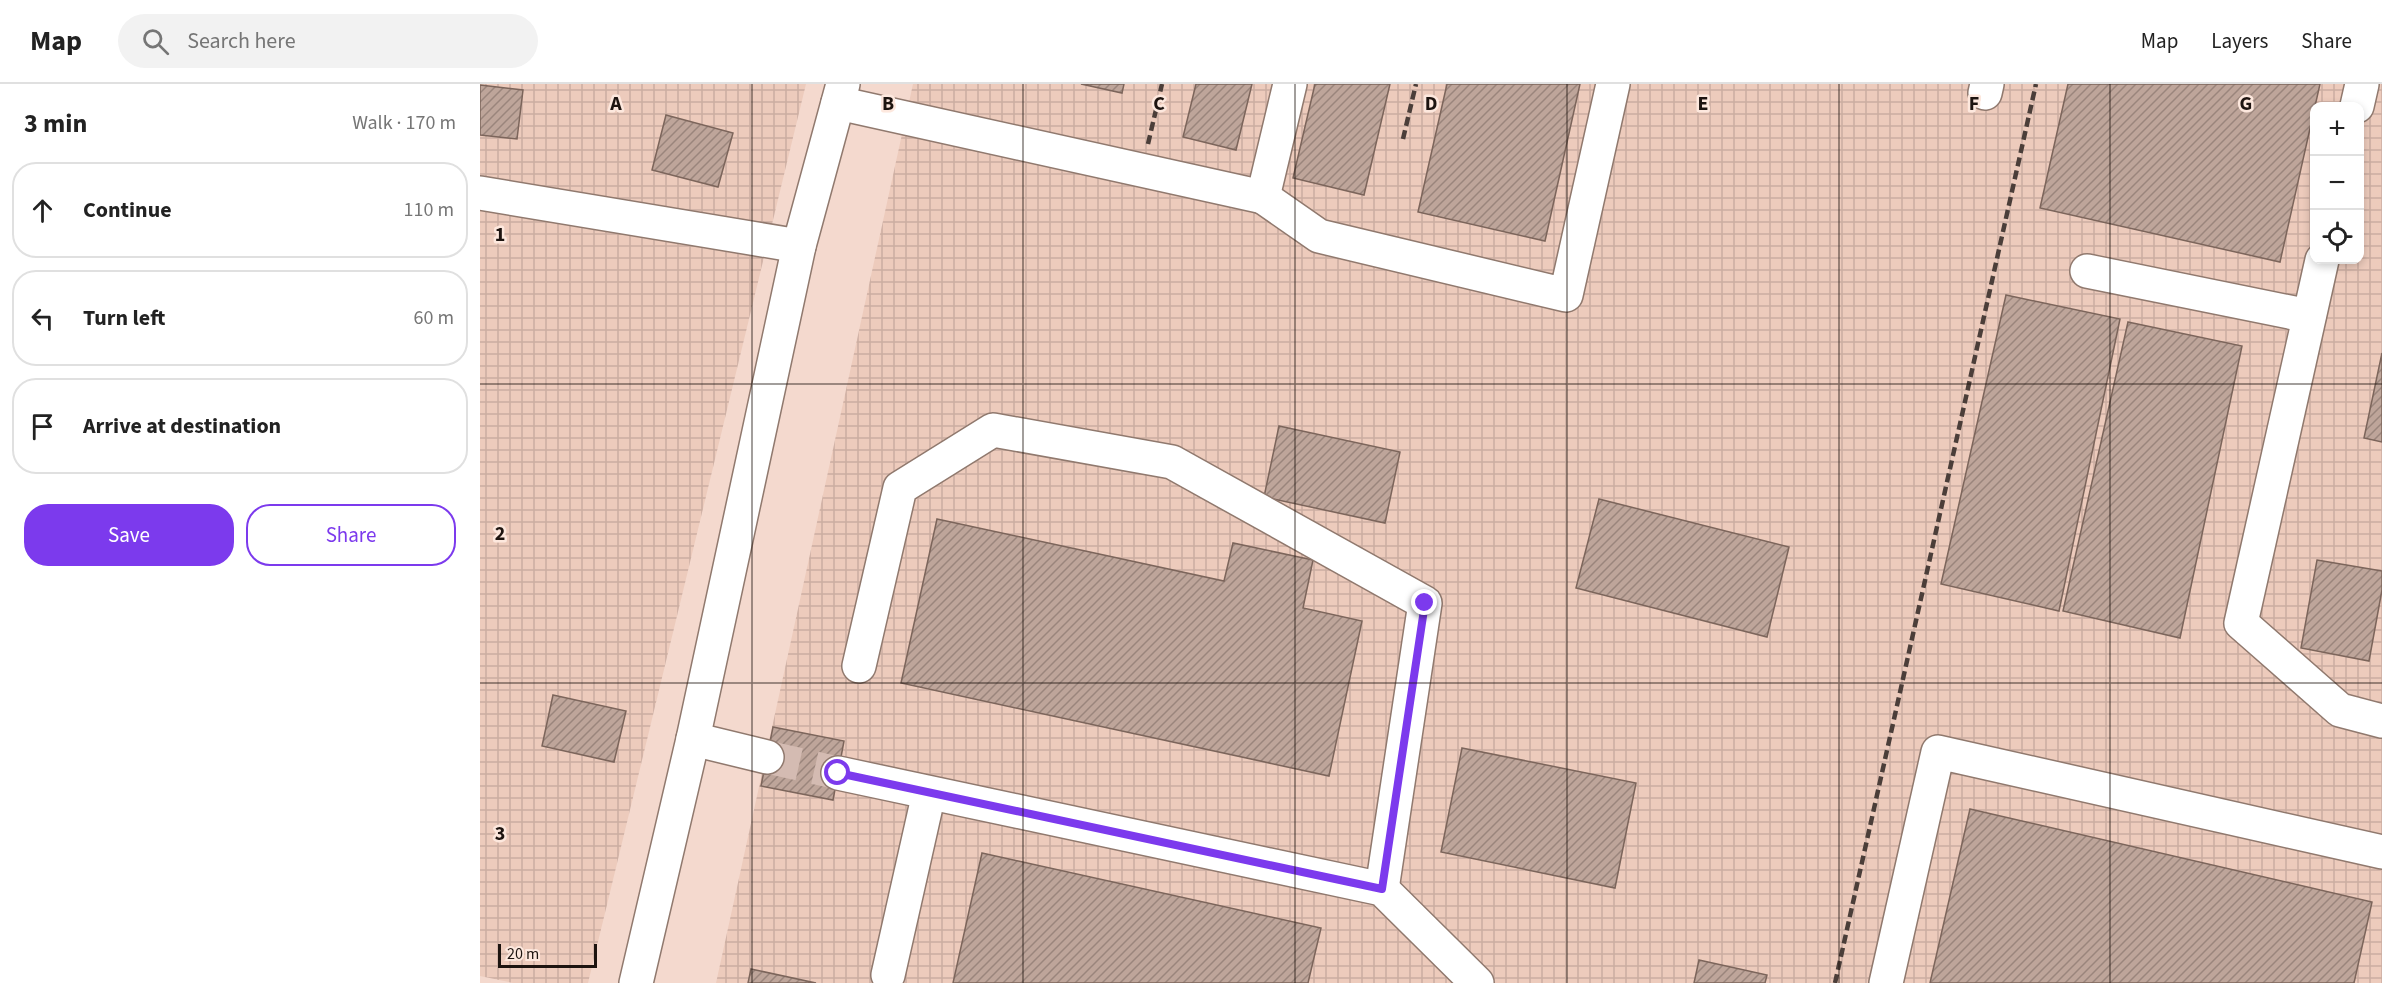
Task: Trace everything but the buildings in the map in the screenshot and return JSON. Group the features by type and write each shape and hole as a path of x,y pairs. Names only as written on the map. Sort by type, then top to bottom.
{"street":[{"path":"1263,197 1290,84"},
{"path":"636,983 693,739 799,246 840,93 1263,197 1319,236 1566,295 1613,84"},
{"path":"2358,102 2362,84"},
{"path":"480,193 799,246"},
{"path":"2321,264 2241,624 2340,710 2382,721"},
{"path":"2087,271 2309,316"},
{"path":"859,666 900,488 993,430 1172,462 1425,603 1382,889"},
{"path":"693,739 767,758"},
{"path":"1886,983 1938,752 2382,852"},
{"path":"838,773 1382,889 1477,983"},
{"path":"888,975 929,793"}],"shaded area":[{"path":"480,84 806,84 588,983 513,983 480,976"},
{"path":"913,84 2382,84 2382,983 716,983"}],"tunnel":[{"path":"767,757 838,773"}],"railway":[{"path":"1148,144 1162,84"},
{"path":"1403,139 1416,84"},
{"path":"1835,983 2036,84"}],"route":[{"path":"838,773 1382,889 1425,603"}]}
